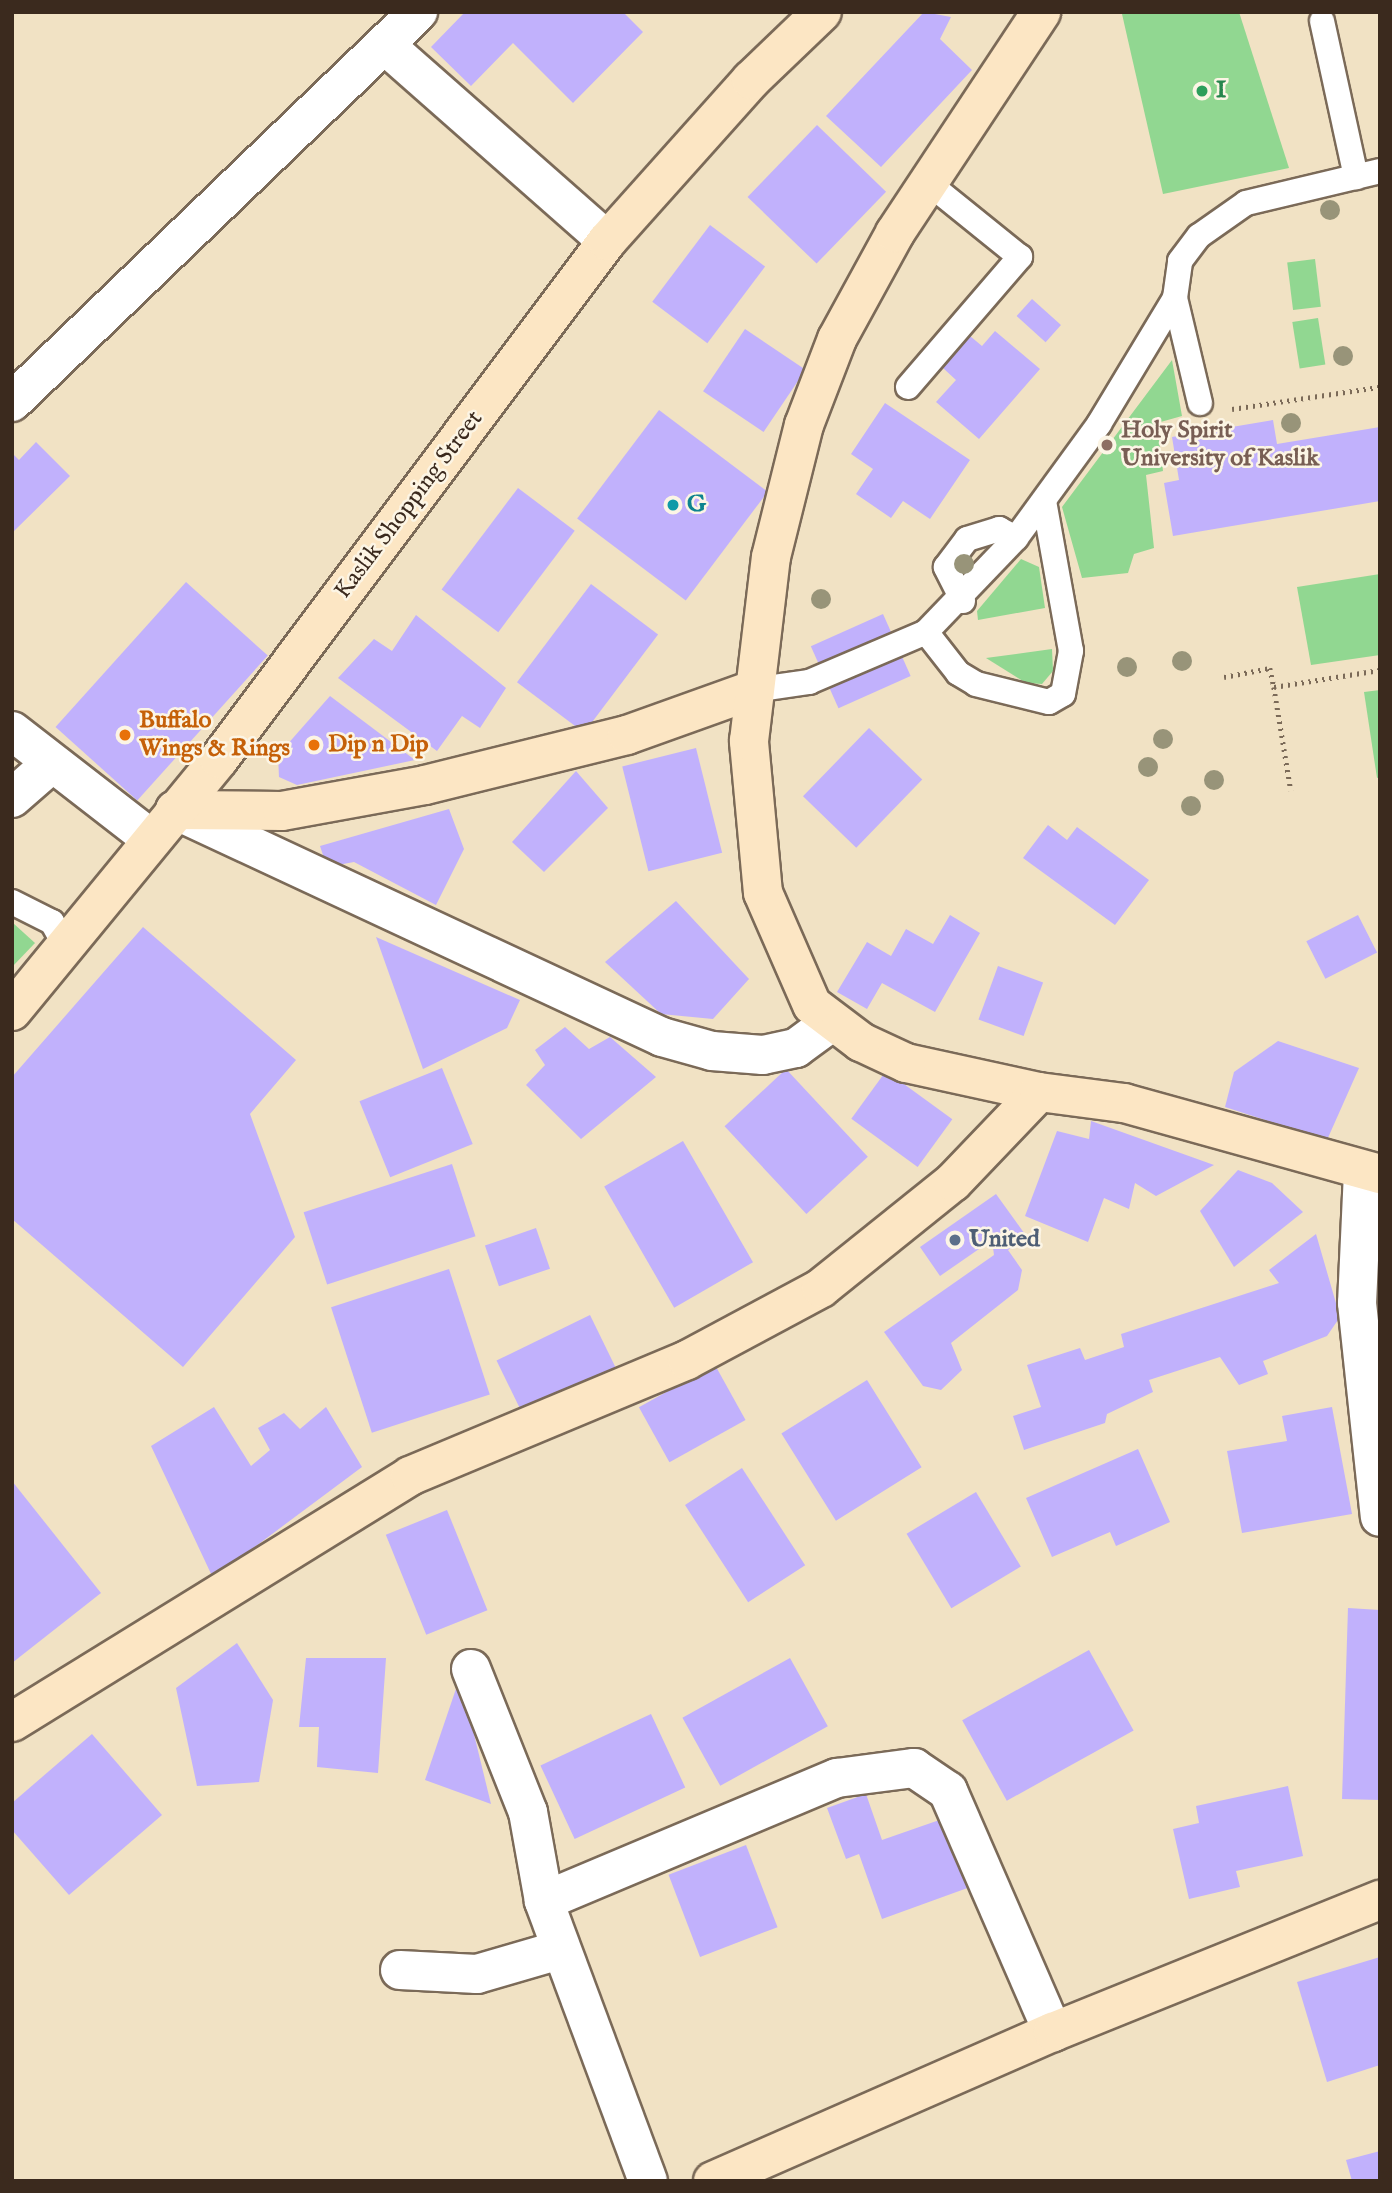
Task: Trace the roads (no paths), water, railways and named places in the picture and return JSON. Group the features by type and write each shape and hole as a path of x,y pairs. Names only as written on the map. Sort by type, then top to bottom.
{"street":[{"path":"12,402 418,12"},
{"name":"Kaslik Shopping Street","path":"12,1011 163,824 607,241 751,80 822,12"},
{"path":"1041,12 927,182 837,339 804,425 771,557 753,690 749,788 763,893 801,987 831,1023 906,1063 1039,1092 1148,1109 1372,1173 1358,1315 1380,1517"},
{"path":"385,45 607,241"},
{"path":"163,824 282,811 425,785 627,734 753,690"},
{"path":"12,731 52,763 163,824 663,1037 712,1051 763,1055 796,1048 831,1023"},
{"path":"12,798 52,763"},
{"path":"12,1723 410,1476 687,1360 821,1288 953,1182 1039,1092"},
{"path":"471,1669 528,1812 544,1901 559,1950 648,2181"},
{"path":"544,1901 837,1778 914,1768 948,1791 1053,2032"},
{"path":"713,2181 1053,2032 1380,1899"},
{"path":"400,1970 477,1973 559,1950"}],"lane":[{"path":"1322,21 1356,177"},
{"path":"753,690 809,681 926,632 963,601 1016,538 1142,360 1175,298 1180,261 1189,248 1246,203 1380,172"},
{"path":"908,387 1020,257 927,182"},
{"path":"1175,298 1200,403"},
{"path":"926,632 958,673 976,684 1048,702 1063,694 1071,651 1044,501"},
{"path":"963,601 946,567 967,539 999,529 1016,538"},
{"path":"12,902 52,922 64,944"}],"place":[{"name":"I","path":"1202,91"},
{"name":"Holy Spirit University of Kaslik","path":"1107,445"},
{"name":"G","path":"673,505"},
{"name":"Buffalo Wings & Rings","path":"125,735"},
{"name":"Dip n Dip","path":"314,745"},
{"name":"United","path":"955,1240"}]}
